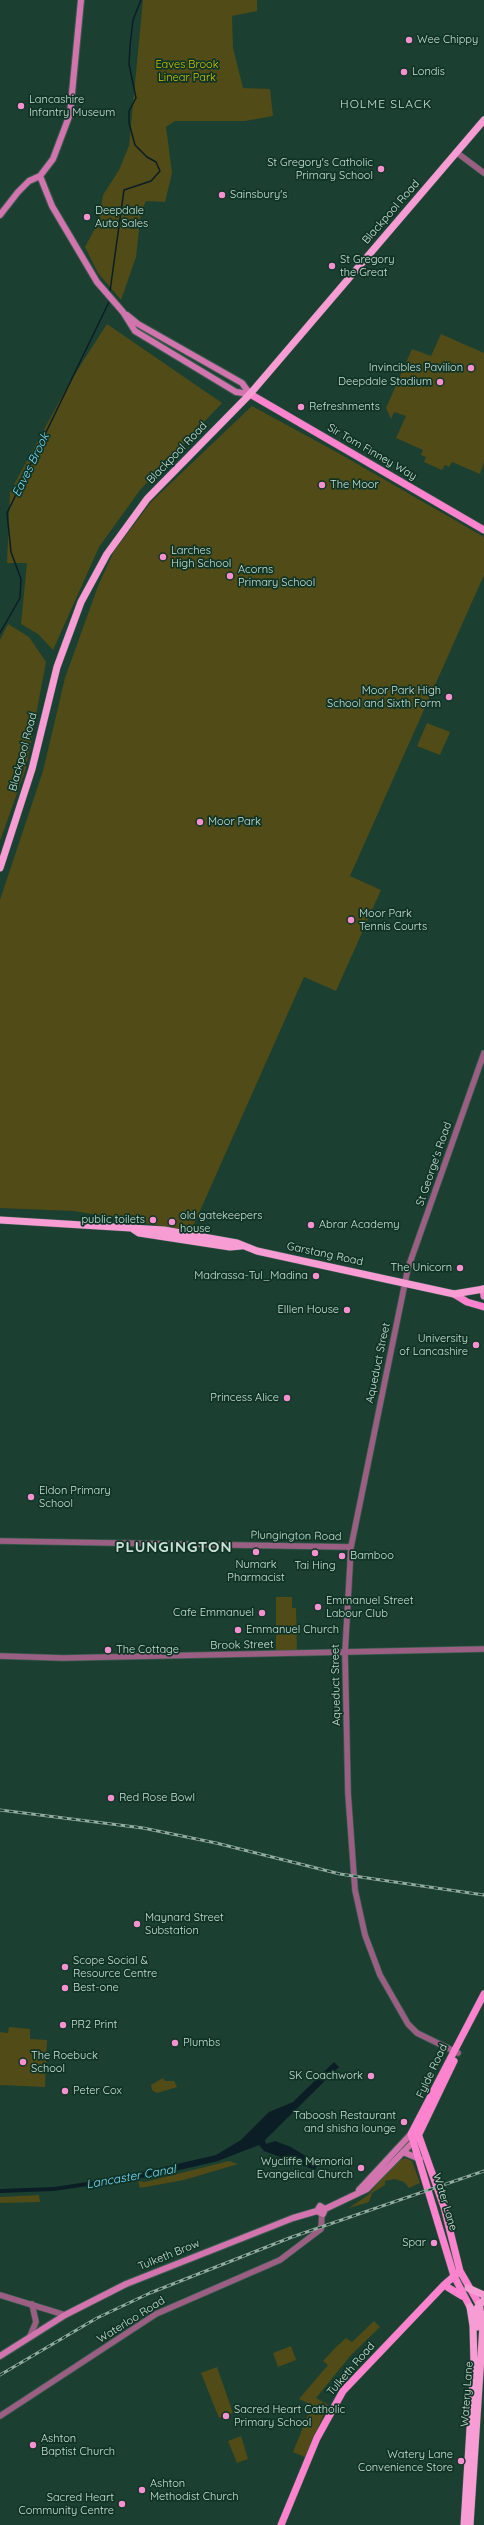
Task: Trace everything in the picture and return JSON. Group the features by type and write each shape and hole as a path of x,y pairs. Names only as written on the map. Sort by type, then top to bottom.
{"highway":[{"name":"Blackpool Road","path":"0,868 32,769 53,678 81,602 107,554 148,499 250,394 484,120"},
{"name":"Garstang Road","path":"0,1220 70,1222 133,1229 139,1233 230,1247 241,1246 454,1294 484,1291"},
{"path":"468,2288 484,2295"},
{"path":"470,2307 481,2307 478,2331 474,2338"},
{"name":"Watery Lane","path":"464,2525 474,2338 470,2307"},
{"name":"Watery Lane","path":"470,2525 483,2324 481,2307"}],"main road":[{"path":"0,215 18,192 29,181 40,176 53,159 70,114 81,0"},
{"name":"Sir Tom Finney Way","path":"40,176 52,206 96,282 123,312 138,324 242,383 250,394"},
{"name":"Sir Tom Finney Way","path":"123,312 135,331 236,392 250,394 484,530"},
{"path":"454,1294 467,1302 484,1307"},
{"name":"Fylde Road","path":"418,2131 484,1994"},
{"name":"Tulketh Brow","path":"0,2356 65,2315 146,2276 293,2218 322,2211 339,2204 359,2190 418,2131"},
{"name":"Water Lane","path":"418,2131 444,2207 457,2274"},
{"name":"Tulketh Brow","path":"359,2190 367,2189 403,2152 413,2137"},
{"name":"Water Lane","path":"413,2137 452,2265 457,2274"},
{"path":"403,2152 420,2159"},
{"path":"452,2265 444,2285 465,2298"},
{"path":"457,2274 481,2307"},
{"name":"Tulketh Road","path":"281,2525 323,2425 343,2391 444,2285 457,2274"},
{"name":"Watery Lane","path":"457,2274 465,2298 470,2307"}],"street":[{"path":"456,152 484,173"},
{"name":"St George's Road","path":"406,1283 425,1219 484,1053"},
{"name":"Aqueduct Street","path":"406,1283 351,1547 344,1653 348,1793 355,1890 364,1935 380,1975 408,2024 417,2033 456,2052"},
{"name":"Plungington Road","path":"0,1542 351,1547"},
{"name":"Brook Street","path":"0,1656 63,1658 344,1653 484,1648"},
{"name":"Waterloo Road","path":"0,2416 156,2314 277,2262 321,2229 322,2211"},
{"path":"0,2295 65,2315"},
{"path":"30,2336 36,2322 32,2304"}],"green space":[{"name":"Eaves Brook Linear Park","path":"143,0 257,0 257,11 232,16 233,48 243,88 270,89 273,116 245,121 175,121 166,127 172,173 165,202 146,201 141,212 136,257 121,300 98,273 85,247 99,221 103,195 119,170 129,146"},
{"path":"107,324 222,403 140,490 99,547 53,650 38,634 21,624 27,563 7,563 10,492 71,380"},
{"name":"Deepdale Stadium","path":"441,334 484,353 484,462 480,474 452,462 449,467 445,465 442,470 424,462 426,457 421,455 423,450 396,438 406,416 394,412 391,419 386,408 412,349 431,356"},
{"name":"Moor Park","path":"252,406 340,454 484,537 484,575 350,876 381,890 336,991 304,977 191,1231 74,1211 0,1208 0,900 43,771 65,678 98,586 114,551 151,502"},
{"path":"8,624 29,637 46,662 26,768 0,841 0,640"},
{"path":"427,723 450,732 440,755 417,746"},
{"path":"276,1597 292,1597 292,1608 296,1608 297,1653 276,1653"},
{"name":"The Roebuck School","path":"9,2027 30,2029 30,2039 47,2040 45,2087 0,2085 0,2032 8,2033"},
{"path":"163,2078 165,2081 174,2081 177,2087 157,2093 152,2090 151,2085"},
{"path":"405,2158 412,2161 420,2183 409,2188 404,2182 395,2179 385,2181 385,2185 372,2193 369,2202 349,2208 368,2195 397,2162"},
{"path":"229,2161 238,2164 184,2180 140,2188 138,2181 145,2182"},
{"path":"39,2195 40,2202 0,2203 0,2197"},
{"path":"374,2321 380,2327 351,2355 316,2398 328,2405 305,2457 293,2452 312,2405 299,2399 328,2365 323,2361 335,2348 346,2338 352,2342"},
{"path":"291,2346 296,2360 278,2367 273,2353"},
{"path":"217,2367 233,2413 219,2418 201,2373"},
{"path":"241,2436 248,2459 237,2463 228,2441"}],"water":[{"name":"Lancaster Canal","path":"334,2062 339,2067 265,2140 266,2144 275,2141 291,2147 315,2162 317,2166 315,2170 264,2151 259,2145 218,2161 154,2176 54,2191 0,2193 0,2189 54,2187 121,2177 216,2155 241,2140 269,2112 293,2102"}],"waterway":[{"name":"Eaves Brook","path":"110,291 124,190 151,181 160,171 156,162 147,157 135,145 129,123 129,111 136,98 129,64 130,46 133,20 141,0"},
{"name":"Eaves Brook","path":"0,633 20,598 21,579 11,552 7,513 109,302"}],"railway":[{"path":"0,1810 143,1828 216,1843 340,1874 484,1895"},
{"path":"0,2375 97,2318 150,2293 292,2237 484,2171"}],"place":[{"name":"Wee Chippy","path":"409,40"},
{"name":"Londis","path":"404,72"},
{"name":"Lancashire Infantry Museum","path":"21,106"},
{"name":"St Gregory's Catholic Primary School","path":"381,169"},
{"name":"Sainsbury's","path":"222,195"},
{"name":"Deepdale Auto Sales","path":"87,217"},
{"name":"St Gregory the Great","path":"332,266"},
{"name":"Invincibles Pavilion","path":"471,368"},
{"name":"Deepdale Stadium","path":"440,382"},
{"name":"Refreshments","path":"301,407"},
{"name":"The Moor","path":"322,485"},
{"name":"Larches High School","path":"163,557"},
{"name":"Acorns Primary School","path":"230,576"},
{"name":"Moor Park High School and Sixth Form","path":"449,697"},
{"name":"Moor Park","path":"200,822"},
{"name":"Moor Park Tennis Courts","path":"351,920"},
{"name":"public toilets","path":"153,1220"},
{"name":"old gatekeepers house","path":"172,1222"},
{"name":"Abrar Academy","path":"311,1225"},
{"name":"The Unicorn","path":"460,1268"},
{"name":"Madrassa-Tul_Madina","path":"316,1276"},
{"name":"Elllen House","path":"347,1310"},
{"name":"University of Lancashire","path":"476,1345"},
{"name":"Princess Alice","path":"287,1398"},
{"name":"Eldon Primary School","path":"31,1497"},
{"name":"Numark Pharmacist","path":"256,1552"},
{"name":"Tai Hing","path":"315,1553"},
{"name":"Bamboo","path":"342,1556"},
{"name":"Emmanuel Street Labour Club","path":"318,1607"},
{"name":"Cafe Emmanuel","path":"262,1613"},
{"name":"Emmanuel Church","path":"238,1630"},
{"name":"The Cottage","path":"108,1650"},
{"name":"Red Rose Bowl","path":"111,1798"},
{"name":"Maynard Street Substation","path":"137,1924"},
{"name":"Scope Social & Resource Centre","path":"65,1967"},
{"name":"Best-one","path":"65,1988"},
{"name":"PR2 Print","path":"63,2025"},
{"name":"Plumbs","path":"175,2043"},
{"name":"The Roebuck School","path":"23,2062"},
{"name":"SK Coachwork","path":"371,2076"},
{"name":"Peter Cox","path":"65,2091"},
{"name":"Taboosh Restaurant and shisha lounge","path":"404,2122"},
{"name":"Wycliffe Memorial Evangelical Church","path":"361,2168"},
{"name":"Spar","path":"434,2243"},
{"name":"Sacred Heart Catholic Primary School","path":"226,2416"},
{"name":"Ashton Baptist Church","path":"33,2445"},
{"name":"Watery Lane Convenience Store","path":"461,2461"},
{"name":"Ashton Methodist Church","path":"142,2490"},
{"name":"Sacred Heart Community Centre","path":"122,2504"}],"district":[{"name":"HOLME SLACK","path":"386,104"},
{"name":"PLUNGINGTON","path":"174,1547"}]}
